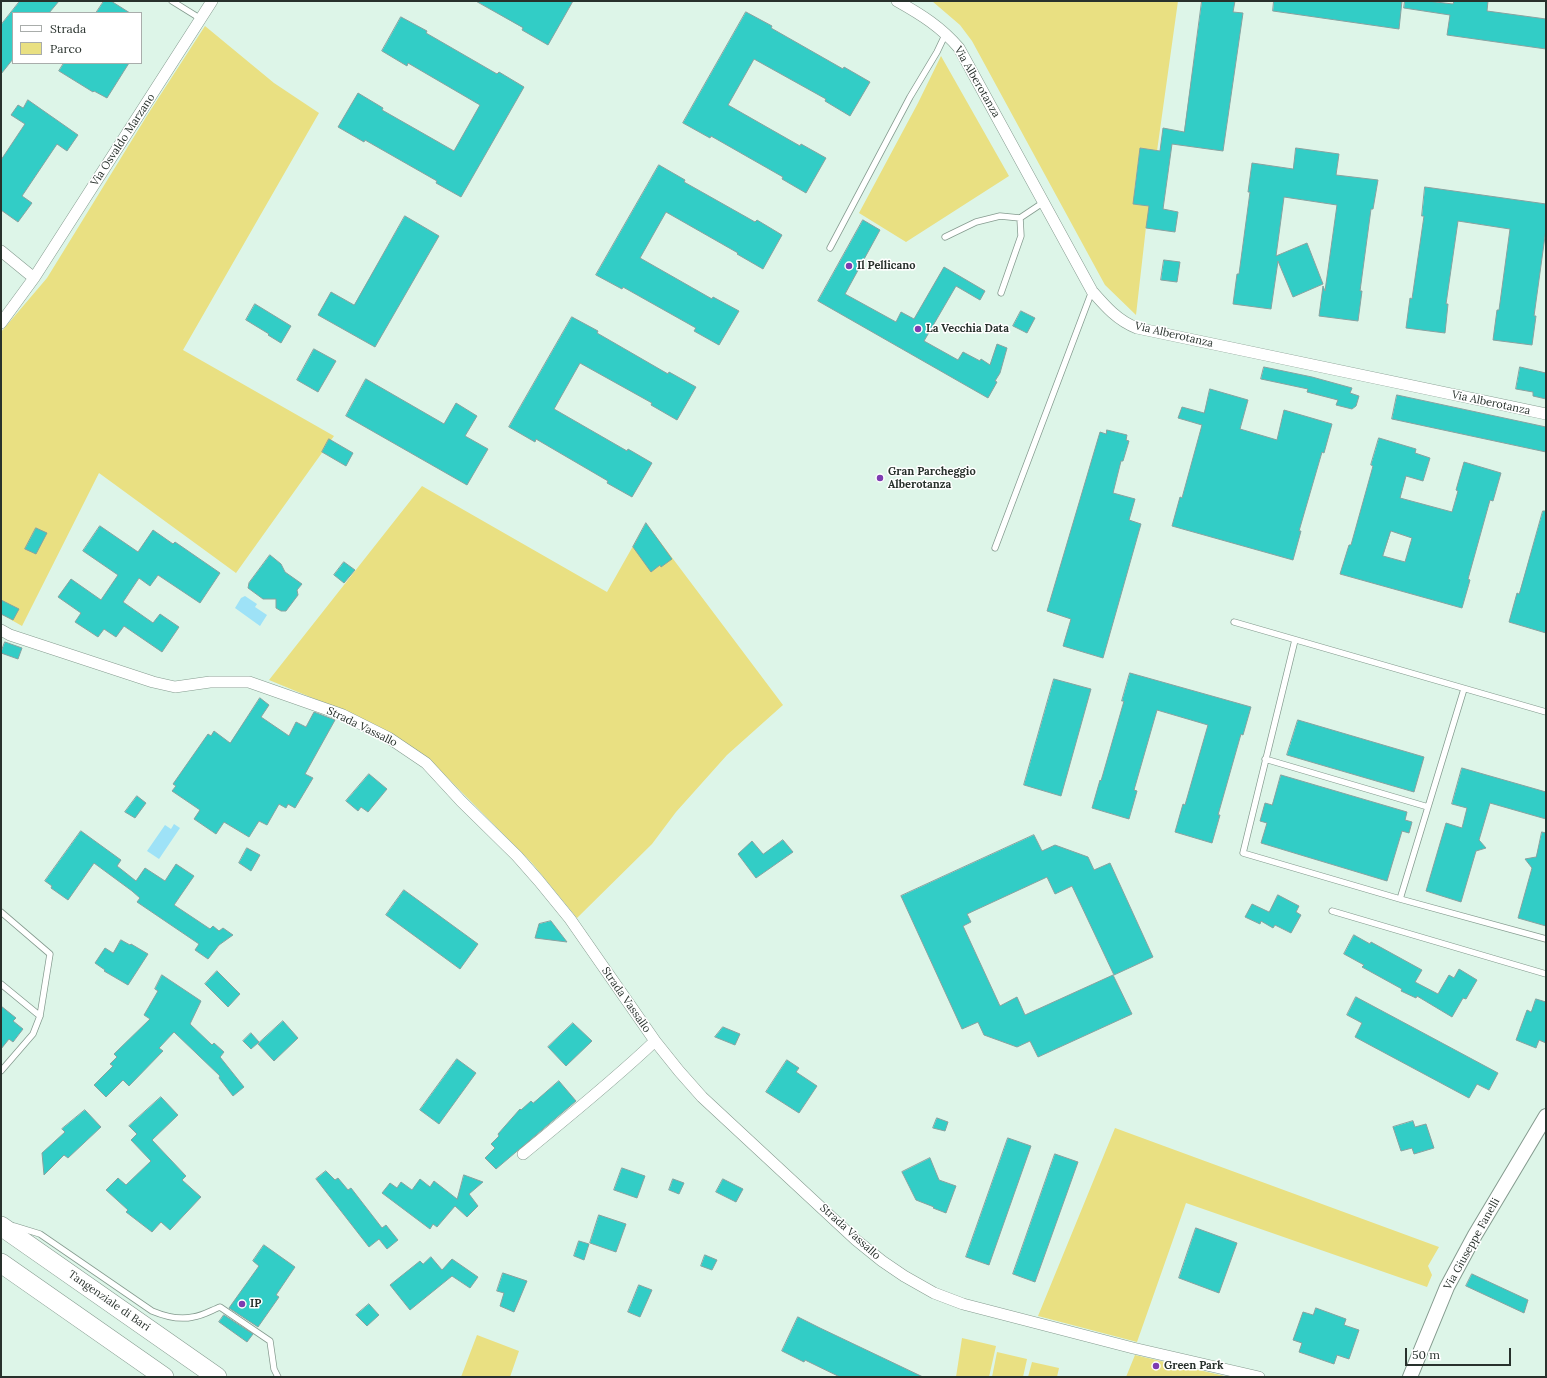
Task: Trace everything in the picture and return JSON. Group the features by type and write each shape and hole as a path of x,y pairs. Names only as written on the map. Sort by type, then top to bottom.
{"highway":[{"name":"Tangenziale di Bari","path":"1,1226 217,1377"},
{"path":"1,1263 164,1377"}],"street":[{"name":"Via Osvaldo Marzano","path":"1,323 34,278 212,1"},
{"name":"Via Alberotanza","path":"897,1 919,13 946,33 960,48 1092,291 1104,305 1127,324 1137,328 1546,414"},
{"path":"1,251 34,278"},
{"name":"Strada Vassallo","path":"1,630 10,635 153,682 175,686 210,682 249,682 343,715 389,738 426,763 461,801 517,856 539,881 570,918 678,1072 702,1097 856,1240 882,1261 934,1293 963,1304 1133,1348 1259,1377"},
{"path":"523,1154 594,1097 655,1041"},
{"name":"Via Giuseppe Fanelli","path":"1410,1377 1447,1287 1475,1235 1546,1116"}],"lane":[{"path":"172,1 201,19"},
{"path":"830,248 910,97 937,52 946,33"},
{"path":"946,237 976,222 1000,216 1020,218 1044,202"},
{"path":"1001,293 1021,236 1020,218"},
{"path":"995,548 1092,291"},
{"path":"1234,622 1546,712"},
{"path":"1295,640 1243,853 1400,900 1546,939"},
{"path":"1400,900 1464,688"},
{"path":"1265,759 1428,807"},
{"path":"1332,911 1546,974"},
{"path":"1,912 50,954 40,1016 33,1034 1,1071"},
{"path":"1,984 40,1016"},
{"path":"1,1222 40,1234 142,1305 164,1316 193,1318 220,1307 270,1341 274,1369 278,1377"}],"green space":[{"path":"932,1 1178,1 1157,151 1140,148 1134,192 1133,204 1150,206 1146,227 1136,315 1105,285 972,41 960,25"},
{"path":"205,26 274,83 319,113 183,350 334,436 236,573 99,473 22,626 1,614 1,332 47,278 148,114"},
{"path":"941,56 1009,176 906,242 859,213 918,103"},
{"path":"422,486 607,592 646,523 783,705 727,755 676,812 652,844 577,918 532,863 427,757 397,738 332,706 269,680"},
{"path":"1115,1128 1439,1247 1428,1266 1432,1275 1427,1287 1186,1203 1137,1342 1038,1316"},
{"path":"477,1335 519,1351 510,1377 461,1377"},
{"path":"962,1338 996,1346 989,1377 956,1377"},
{"path":"997,1352 1027,1359 1023,1377 992,1377"},
{"name":"Green Park","path":"1135,1355 1229,1377 1126,1377"},
{"path":"1032,1362 1059,1368 1057,1377 1028,1377"}],"water":[{"path":"245,596 257,604 255,607 267,615 260,626 235,608 241,598"},
{"path":"174,824 180,828 159,859 147,851 165,825 171,829"}],"building":[{"path":"20,1 59,1 50,12 12,12 12,60 1,74 1,25"},
{"path":"104,1 111,1 128,12 97,12"},
{"path":"476,1 573,1 548,45 522,30 523,28"},
{"path":"1202,1 1235,1 1233,12 1243,13 1223,151 1172,144 1163,209 1178,212 1175,232 1146,228 1149,206 1133,204 1140,148 1160,151 1163,128 1184,132"},
{"path":"1274,1 1402,1 1399,29 1273,11"},
{"path":"1405,1 1427,1 1453,4 1454,1 1488,1 1487,11 1546,19 1546,49 1447,35 1450,15 1404,8"},
{"path":"746,12 843,69 844,67 870,82 850,116 825,101 826,99 754,59 728,105 800,146 801,144 826,158 806,193 782,179 783,177 711,136 710,138 683,123"},
{"path":"401,17 427,31 426,33 497,74 499,72 524,87 461,197 436,183 437,181 365,140 364,142 338,127 358,93 383,108 382,110 454,151 480,105 408,63 407,66 382,51"},
{"path":"63,64 128,64 107,98 94,91 93,92 59,71"},
{"path":"28,100 78,135 67,151 57,144 22,196 32,203 18,222 1,210 1,160 25,124 11,115 18,105 23,108"},
{"path":"1296,148 1339,154 1336,175 1378,180 1373,209 1371,209 1360,291 1362,291 1358,321 1319,316 1323,286 1325,291 1337,205 1284,197 1276,256 1307,243 1323,284 1293,297 1278,261 1271,309 1233,304 1237,274 1239,274 1250,192 1248,192 1252,163 1293,169"},
{"path":"659,165 685,180 684,182 755,222 757,220 782,235 763,269 666,212 640,258 712,299 713,297 739,311 719,345 694,331 696,328 623,287 622,289 596,275"},
{"path":"1425,187 1546,204 1546,229 1534,316 1536,316 1532,345 1493,340 1497,310 1499,310 1510,229 1458,221 1446,304 1448,304 1445,333 1406,328 1410,298 1412,299 1424,216 1422,216"},
{"path":"405,216 439,236 375,347 318,315 331,292 354,305"},
{"path":"863,220 880,230 845,294 896,322 901,312 914,319 944,267 985,291 980,300 956,286 924,341 958,360 963,352 980,361 981,359 990,365 997,344 1007,348 1000,373 995,381 997,382 988,398 818,301"},
{"path":"1164,260 1180,262 1177,282 1161,280"},
{"path":"255,304 291,326 281,343 246,320"},
{"path":"1021,311 1035,318 1027,333 1013,326"},
{"path":"572,317 598,331 597,333 668,374 669,372 696,387 677,420 651,405 652,403 580,363 554,409 627,451 628,449 652,463 632,497 607,483 608,481 536,439 535,442 509,427"},
{"path":"314,349 336,361 318,392 297,380"},
{"path":"1264,367 1312,377 1352,388 1350,393 1359,396 1356,406 1352,409 1336,405 1338,400 1307,392 1308,389 1261,379"},
{"path":"1520,367 1546,373 1546,399 1533,396 1533,392 1516,389"},
{"path":"366,379 444,424 456,403 477,416 465,436 488,449 467,485 346,416"},
{"path":"1210,389 1248,400 1240,429 1277,440 1284,410 1332,424 1324,453 1322,452 1299,531 1301,531 1293,560 1172,526 1180,497 1182,498 1202,425 1178,418 1182,407 1204,413"},
{"path":"1397,395 1546,427 1546,452 1392,419"},
{"path":"1107,430 1127,435 1126,440 1129,441 1123,461 1121,461 1113,493 1135,499 1129,520 1141,524 1103,658 1063,646 1071,619 1047,611 1100,432 1106,434"},
{"path":"1379,438 1416,449 1415,453 1430,458 1423,481 1406,476 1400,498 1452,512 1458,491 1456,490 1464,462 1501,473 1493,501 1490,500 1468,579 1470,580 1462,608 1340,574 1349,545 1351,545 1373,466 1371,465","holes":["1391,531 1412,538 1405,562 1383,556"]},
{"path":"329,439 353,453 346,466 322,452"},
{"path":"1543,511 1546,511 1546,633 1509,622 1517,593 1519,594"},
{"path":"646,523 672,559 661,567 660,565 651,572 633,547"},
{"path":"100,526 138,552 153,530 173,544 175,542 220,573 200,603 158,575 150,586 139,578 123,602 153,623 160,614 179,627 162,652 124,626 116,637 104,629 98,637 75,622 81,613 58,597 71,579 101,600 118,575 83,551"},
{"path":"36,528 47,533 36,554 25,549"},
{"path":"270,555 281,564 285,572 302,584 297,590 298,595 286,611 281,611 276,608 276,599 263,599 248,588 249,583"},
{"path":"344,562 355,570 344,583 334,575"},
{"path":"1,600 19,609 13,620 1,614"},
{"path":"5,642 22,648 18,659 1,653"},
{"path":"1130,673 1251,707 1243,735 1241,734 1218,815 1220,815 1212,843 1175,832 1183,804 1185,805 1208,725 1157,710 1134,790 1137,791 1129,819 1092,808 1124,701 1122,701"},
{"path":"1054,679 1091,689 1061,796 1024,785"},
{"path":"260,698 269,705 261,717 289,736 296,722 306,727 314,712 335,720 305,774 313,778 295,808 288,804 286,808 279,804 267,825 259,821 249,837 224,822 216,834 194,819 200,810 172,791 176,786 173,784 208,734 211,736 214,731 230,743"},
{"path":"1298,720 1424,757 1414,792 1287,755"},
{"path":"1462,768 1546,792 1546,819 1490,803 1479,840 1486,848 1476,851 1461,902 1426,891 1446,823 1462,828 1467,808 1452,804"},
{"path":"369,774 387,789 368,812 361,807 358,811 346,801"},
{"path":"1281,775 1407,812 1405,820 1412,822 1409,833 1402,831 1387,881 1261,843 1267,823 1260,821 1265,803 1272,805"},
{"path":"137,796 146,803 135,818 125,812"},
{"path":"81,831 121,860 117,866 136,881 145,868 165,881 176,864 194,876 174,905 210,929 213,926 219,931 223,928 233,935 219,945 208,959 195,950 199,944 137,902 140,898 94,863 68,900 51,888 52,886 45,881"},
{"path":"1542,832 1546,833 1546,926 1518,918 1532,868 1525,859 1536,857"},
{"path":"1034,835 1042,851 1055,845 1088,857 1094,870 1110,863 1153,957 1114,975 1072,886 1055,894 1047,877 967,914 971,922 963,926 1000,1006 1017,997 1025,1015 1113,975 1132,1014 1038,1057 1030,1041 1017,1047 984,1035 978,1022 962,1029 901,896"},
{"path":"783,840 793,852 756,878 738,854 752,841 763,854"},
{"path":"247,848 260,855 251,871 239,863"},
{"path":"404,890 478,944 460,969 386,915"},
{"path":"1278,895 1299,906 1296,912 1301,915 1291,933 1275,925 1273,928 1261,921 1260,924 1245,917 1252,904 1269,912"},
{"path":"551,921 567,942 535,938 539,924"},
{"path":"1354,935 1370,944 1371,942 1422,970 1415,982 1438,994 1449,975 1454,978 1459,969 1477,980 1466,999 1463,998 1452,1017 1417,996 1416,998 1401,991 1402,989 1362,967 1364,965 1344,954"},
{"path":"121,940 148,954 128,985 104,971 105,970 95,963 105,948 113,953"},
{"path":"217,971 240,994 228,1007 205,984"},
{"path":"162,975 201,1001 190,1024 212,1045 214,1043 224,1052 220,1057 244,1087 233,1096 219,1078 220,1076 174,1032 159,1048 163,1051 129,1086 123,1080 106,1097 94,1085 113,1066 110,1064 117,1057 114,1054 150,1019 144,1015 158,991 155,989"},
{"path":"1356,997 1498,1073 1489,1090 1477,1084 1469,1098 1355,1037 1362,1023 1347,1015"},
{"path":"1536,999 1546,1002 1546,1043 1539,1040 1536,1048 1516,1040 1527,1010 1531,1012"},
{"path":"1,1006 16,1018 13,1021 23,1029 13,1042 9,1039 1,1049"},
{"path":"283,1021 298,1038 274,1061 258,1044"},
{"path":"573,1023 592,1041 566,1066 548,1047"},
{"path":"723,1027 740,1034 735,1045 715,1037"},
{"path":"251,1033 259,1042 251,1049 243,1041"},
{"path":"457,1059 476,1073 439,1124 420,1110"},
{"path":"787,1060 799,1068 796,1072 817,1086 799,1113 766,1092"},
{"path":"559,1081 576,1101 496,1169 485,1158 495,1148 491,1144 499,1136 498,1134 520,1109 521,1110 531,1101 533,1103"},
{"path":"161,1097 178,1115 152,1140 186,1176 182,1180 201,1197 170,1230 161,1222 152,1232 126,1212 128,1210 106,1190 118,1178 126,1185 151,1161 131,1140 137,1134 129,1126"},
{"path":"85,1110 101,1127 68,1158 64,1155 44,1175 42,1153 65,1132 62,1129"},
{"path":"937,1118 948,1122 945,1131 933,1128"},
{"path":"1413,1121 1415,1127 1426,1124 1434,1148 1414,1154 1412,1148 1401,1151 1393,1127"},
{"path":"1008,1138 1031,1146 989,1265 966,1257"},
{"path":"1055,1154 1078,1162 1035,1282 1013,1274"},
{"path":"930,1158 939,1180 956,1186 946,1213 916,1200 902,1172"},
{"path":"622,1168 645,1176 637,1198 614,1190"},
{"path":"326,1171 335,1180 338,1178 348,1190 351,1188 382,1228 386,1225 398,1240 387,1249 379,1239 369,1247 316,1179"},
{"path":"464,1175 483,1182 469,1194 478,1206 467,1217 455,1206 437,1227 433,1224 430,1229 382,1193 390,1183 397,1188 401,1182 412,1190 420,1179 430,1187 434,1181 457,1199"},
{"path":"673,1179 684,1183 679,1194 669,1190"},
{"path":"723,1179 743,1189 736,1202 716,1192"},
{"path":"599,1215 626,1224 616,1252 590,1243"},
{"path":"1196,1228 1237,1243 1219,1293 1179,1278"},
{"path":"579,1241 589,1244 584,1260 574,1256"},
{"path":"264,1245 295,1267 276,1295 279,1297 258,1327 229,1308 259,1266 253,1261"},
{"path":"705,1255 717,1260 712,1270 701,1266"},
{"path":"431,1257 442,1270 452,1259 478,1277 470,1288 452,1276 410,1310 390,1285 420,1261 423,1264"},
{"path":"503,1273 527,1281 514,1312 500,1306 504,1293 497,1291"},
{"path":"1472,1274 1528,1300 1524,1313 1466,1286"},
{"path":"639,1285 652,1290 640,1317 628,1312"},
{"path":"369,1304 379,1315 367,1326 356,1315"},
{"path":"1316,1308 1346,1319 1344,1325 1359,1330 1349,1359 1337,1355 1334,1364 1299,1352 1302,1343 1293,1340 1303,1312 1313,1315"},
{"path":"224,1315 253,1334 247,1342 219,1322"},
{"path":"798,1317 923,1377 840,1377 805,1360 804,1362 782,1351"}],"place":[{"name":"Il Pellicano","path":"849,266"},
{"name":"La Vecchia Data","path":"918,329"},
{"name":"Gran Parcheggio Alberotanza","path":"880,478"},
{"name":"IP","path":"242,1304"},
{"name":"Green Park","path":"1156,1366"}]}
